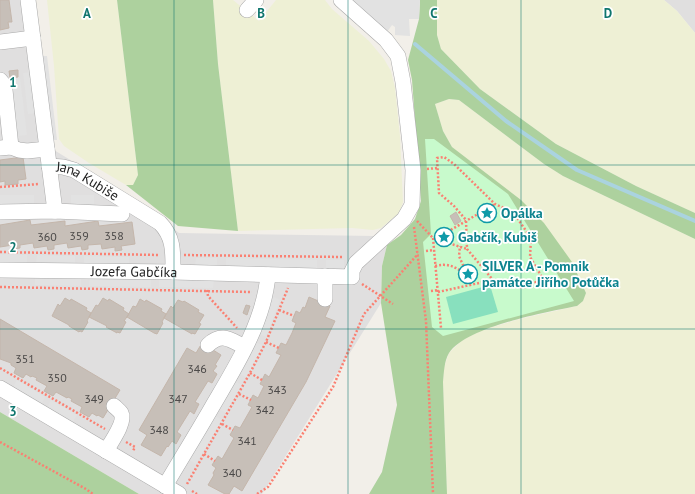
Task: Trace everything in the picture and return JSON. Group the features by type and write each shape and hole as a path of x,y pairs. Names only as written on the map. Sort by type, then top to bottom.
{"street":[{"name":"Jana Kubiše","path":"28,0 49,166 63,167 74,170 153,218 166,229 172,242 173,272"},
{"path":"341,0 386,40 398,56 403,82 426,169 413,198 411,213 353,267 355,280"},
{"path":"0,42 33,38"},
{"path":"0,80 4,85 5,90 6,147 23,151 47,149"},
{"path":"49,166 55,211"},
{"path":"0,212 55,211 122,214"},
{"name":"Jozefa Gabčíka","path":"0,270 325,276 355,280"},
{"path":"165,486 231,376 247,344 266,292 268,275"},
{"path":"325,276 325,299"},
{"path":"208,345 218,338 224,338 247,344"},
{"path":"0,388 165,486 185,491"},
{"path":"106,451 119,428 122,418 121,414 114,406"}],"path":[{"path":"431,291 453,290 494,280 523,288 543,279 530,257 531,238 514,212 495,204 454,164 444,158 437,158 426,169 439,194 454,206 466,220 467,249"},
{"path":"0,187 52,183"},
{"path":"434,238 495,204"},
{"path":"411,213 434,238 467,249 494,280"},
{"path":"411,213 418,254 426,321 433,494"},
{"path":"434,238 441,328"},
{"path":"435,266 447,264 464,273 466,272 459,256 460,246"},
{"path":"426,251 434,250"},
{"path":"0,252 362,258"},
{"path":"257,494 268,487 271,483 333,387 364,314 418,254"},
{"path":"355,280 393,304"},
{"path":"197,494 185,491 266,342 289,283"},
{"path":"0,288 266,292"},
{"path":"207,290 208,296 247,344"},
{"path":"453,290 455,295"},
{"path":"279,310 294,316"},
{"path":"266,342 279,348"},
{"path":"0,368 135,447 130,456"},
{"path":"250,373 262,380"},
{"path":"239,394 251,400"},
{"path":"222,424 233,430"},
{"path":"0,442 93,494"},
{"path":"204,454 215,461"}],"shaded area":[{"path":"0,0 23,0 41,142 142,204 179,233 375,236 387,245 382,266 381,303 262,494 139,494 0,412"},
{"path":"351,0 420,0 419,19 409,19 410,36 395,35 395,27 392,25 387,32"},
{"path":"664,0 695,0 695,33 677,11"},
{"path":"42,56 47,56 57,140 53,140"},
{"path":"33,72 38,113 28,114 23,73"},
{"path":"20,78 27,135 17,136 10,79"},
{"path":"0,195 34,195 34,205 0,205"},
{"path":"71,195 94,195 94,205 71,205"},
{"path":"0,254 27,255 27,264 0,263"},
{"path":"37,255 75,256 75,265 36,264"},
{"path":"84,256 129,257 129,266 84,265"},
{"path":"196,258 217,258 217,267 195,267"},
{"path":"226,258 317,260 317,269 226,268"},
{"path":"326,260 344,260 344,270 326,270"},
{"path":"35,276 81,277 81,286 35,285"},
{"path":"90,277 151,278 151,287 89,286"},
{"path":"159,278 214,279 213,288 159,287"},
{"path":"272,296 280,300 266,337 257,333"},
{"path":"254,342 263,345 247,378 239,373"},
{"path":"17,380 45,397 41,405 13,388"},
{"path":"234,381 242,385 226,413 218,408"},
{"path":"51,400 77,415 72,423 47,408"},
{"path":"214,415 222,420 196,464 188,459"}],"green space":[{"path":"47,0 117,0 138,175 133,185 126,185 89,163 64,146 59,139 54,66"},
{"path":"117,0 213,0 218,64 238,231 178,226 126,185 133,185 138,175"},
{"path":"213,0 233,0 259,21 276,0 325,0 332,9 369,41 384,59 391,71 395,88 400,136 403,202 399,213 381,228 373,230 352,228 238,231 218,64"},
{"path":"420,0 437,0 437,35 441,49 480,89 556,144 636,186 695,213 695,239 563,176 544,164 459,100 449,99 435,104 443,131 452,147 521,200 544,223 572,262 586,293 583,301 577,306 546,312 489,328 458,344 449,353 445,363 443,382 447,494 369,494 382,472 397,405 381,303 382,266 387,245 401,235 415,219 421,201 412,80 408,60 419,19"},
{"path":"437,0 664,0 677,11 695,33 695,213 636,186 556,144 480,89 441,49 437,35"},
{"path":"449,99 459,100 544,164 563,176 695,239 695,494 447,494 443,382 444,367 449,353 461,341 479,331 520,319 577,306 586,293 572,262 452,147 443,131 435,104"},
{"path":"425,139 434,139 508,194 574,301 443,336 432,327 423,242 431,234"},
{"path":"490,285 498,312 453,324 446,297"},
{"path":"0,412 139,494 0,494"}],"building":[{"path":"0,0 9,0 12,22 8,22 9,28 0,30"},
{"path":"18,70 18,77 10,78 9,71"},
{"path":"23,157 26,179 18,180 18,184 5,185 5,181 0,182 0,160"},
{"path":"456,212 461,221 455,225 450,216"},
{"path":"30,220 31,225 65,221 65,226 98,221 99,226 132,222 135,244 121,246 122,250 115,251 115,247 102,249 101,244 88,245 88,249 82,250 81,246 68,248 67,243 54,245 54,249 48,250 47,246 34,248 33,243 20,245 20,248 14,249 13,245 0,247 0,225"},
{"path":"309,297 330,306 325,317 335,321 306,382 242,491 234,486 229,494 225,494 208,485 216,468 212,465 218,456 222,459 234,438 230,435 235,426 240,428 252,407 248,405 253,395 258,398 264,386 260,384 265,374 269,377 281,355 276,353 281,343 286,345 292,333 296,323 292,321 296,311 300,313 303,307 305,308"},
{"path":"65,298 70,301 71,299 87,308 86,310 91,313 82,332 79,332 52,316 58,304 60,306"},
{"path":"103,298 108,301 109,299 124,308 123,310 129,314 124,321 126,322 120,333 117,333 89,317 96,305 98,306"},
{"path":"140,299 145,302 146,300 162,309 161,311 166,314 157,334 127,317 133,306 136,307"},
{"path":"178,300 184,301 199,310 198,312 204,315 195,334 192,334 164,318 171,306 173,308"},
{"path":"246,305 250,306 247,315 243,313"},
{"path":"0,319 120,390 103,418 92,413 89,417 80,412 82,407 71,401 72,399 56,392 53,396 44,391 47,386 36,380 37,378 26,374 23,378 14,373 16,368 11,365 11,363 0,359"},
{"path":"202,343 221,355 215,365 217,366 213,371 217,374 212,383 208,381 195,402 199,404 194,414 190,411 177,432 181,435 176,444 172,441 161,456 141,445 147,435 139,430 187,348 196,353"}],"waterway":[{"path":"415,44 506,121 577,170 695,221"}],"place":[{"name":"Opálka","path":"487,213"},
{"name":"Gabčík, Kubiš","path":"444,237"},
{"name":"SILVER A - Pomnik památce Jiřího Potůčka","path":"468,274"}]}
